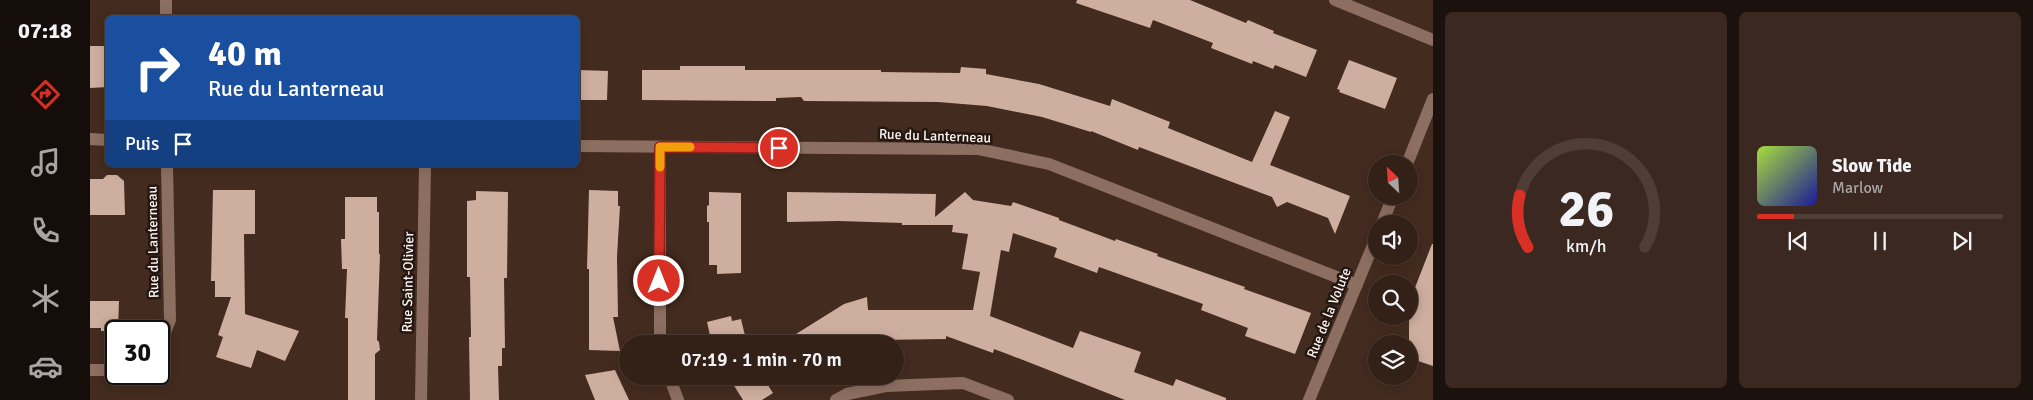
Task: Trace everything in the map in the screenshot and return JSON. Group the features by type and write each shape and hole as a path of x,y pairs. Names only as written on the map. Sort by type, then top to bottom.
{"street":[{"path":"166,0 166,15"},
{"path":"1335,0 1433,40"},
{"path":"1410,155 1433,99"},
{"path":"90,139 105,140"},
{"name":"Rue du Lanterneau","path":"580,146 978,149 1049,164 1357,285"},
{"path":"659,335 660,147"},
{"name":"Rue du Lanterneau","path":"167,167 170,320"},
{"name":"Rue Saint-Olivier","path":"421,400 425,167"},
{"name":"Rue de la Volute","path":"1310,400 1368,258"},
{"path":"90,370 105,370"},
{"path":"836,400 846,394 886,386 962,383 1008,400"},
{"path":"672,385 678,400"}],"building":[{"path":"1077,0 1190,0 1246,23 1248,20 1274,31 1273,33 1317,50 1306,77 1275,65 1273,69 1253,61 1252,64 1211,48 1213,43 1153,20 1150,28 1076,3"},
{"path":"90,46 105,46 105,87 90,88"},
{"path":"1349,60 1397,78 1385,109 1339,92 1340,90 1337,89"},
{"path":"680,66 745,66 745,70 881,70 881,72 960,73 961,67 986,69 986,74 1039,84 1110,106 1112,99 1170,122 1168,128 1252,162 1275,111 1290,117 1270,165 1350,196 1335,234 1328,218 1287,202 1277,207 1272,197 1139,147 1138,150 1091,131 1042,117 987,106 938,102 804,101 801,97 776,98 776,101 642,100 642,70 680,70"},
{"path":"580,70 608,71 607,100 580,100"},
{"path":"107,175 117,175 124,181 125,215 90,215 90,179 103,179"},
{"path":"213,190 255,190 255,234 244,234 245,314 299,331 285,361 257,350 251,368 216,357 223,337 218,335 231,297 215,297 215,281 211,281"},
{"path":"589,190 618,191 618,206 620,206 617,257 618,317 613,317 619,351 589,350 589,269 587,269"},
{"path":"476,191 508,192 507,278 504,278 505,348 502,348 502,366 498,366 499,400 470,400 469,337 471,337 470,277 467,277 467,201 476,200"},
{"path":"709,192 741,193 741,273 717,274 717,265 709,265 707,206 709,205"},
{"path":"787,192 936,194 935,217 965,192 973,200 1011,206 1013,202 1059,218 1059,220 1115,241 1116,239 1158,254 1157,256 1311,313 1295,354 1245,336 1248,328 1201,310 1203,304 1099,267 1097,273 1054,257 1057,248 1013,233 1009,252 1001,250 990,316 1073,348 1080,331 1141,352 1134,372 1173,386 1176,379 1226,398 1226,400 1125,400 994,349 993,353 946,336 946,339 904,340 904,335 794,335 844,304 867,297 868,310 973,310 980,272 962,269 968,234 952,232 953,225 902,225 902,223 839,221 787,222"},
{"path":"345,197 377,197 380,254 377,340 380,350 375,354 375,400 348,400 348,318 345,318 347,269 342,269 341,239 345,239"},
{"path":"1433,244 1433,366 1418,361 1418,335 1409,335 1409,325 1418,325 1418,280"},
{"path":"90,301 119,301 118,320 105,320 105,331 101,331 101,328 90,328"},
{"path":"731,316 732,321 741,319 745,335 710,335 707,322"},
{"path":"615,370 619,379 619,385 622,385 629,400 595,400 585,375"},
{"path":"734,385 768,385 773,393 762,400 743,400"}],"slow traffic":[{"path":"660,167 660,147 690,147"}],"route":[{"path":"659,281 660,147 779,148"}]}
